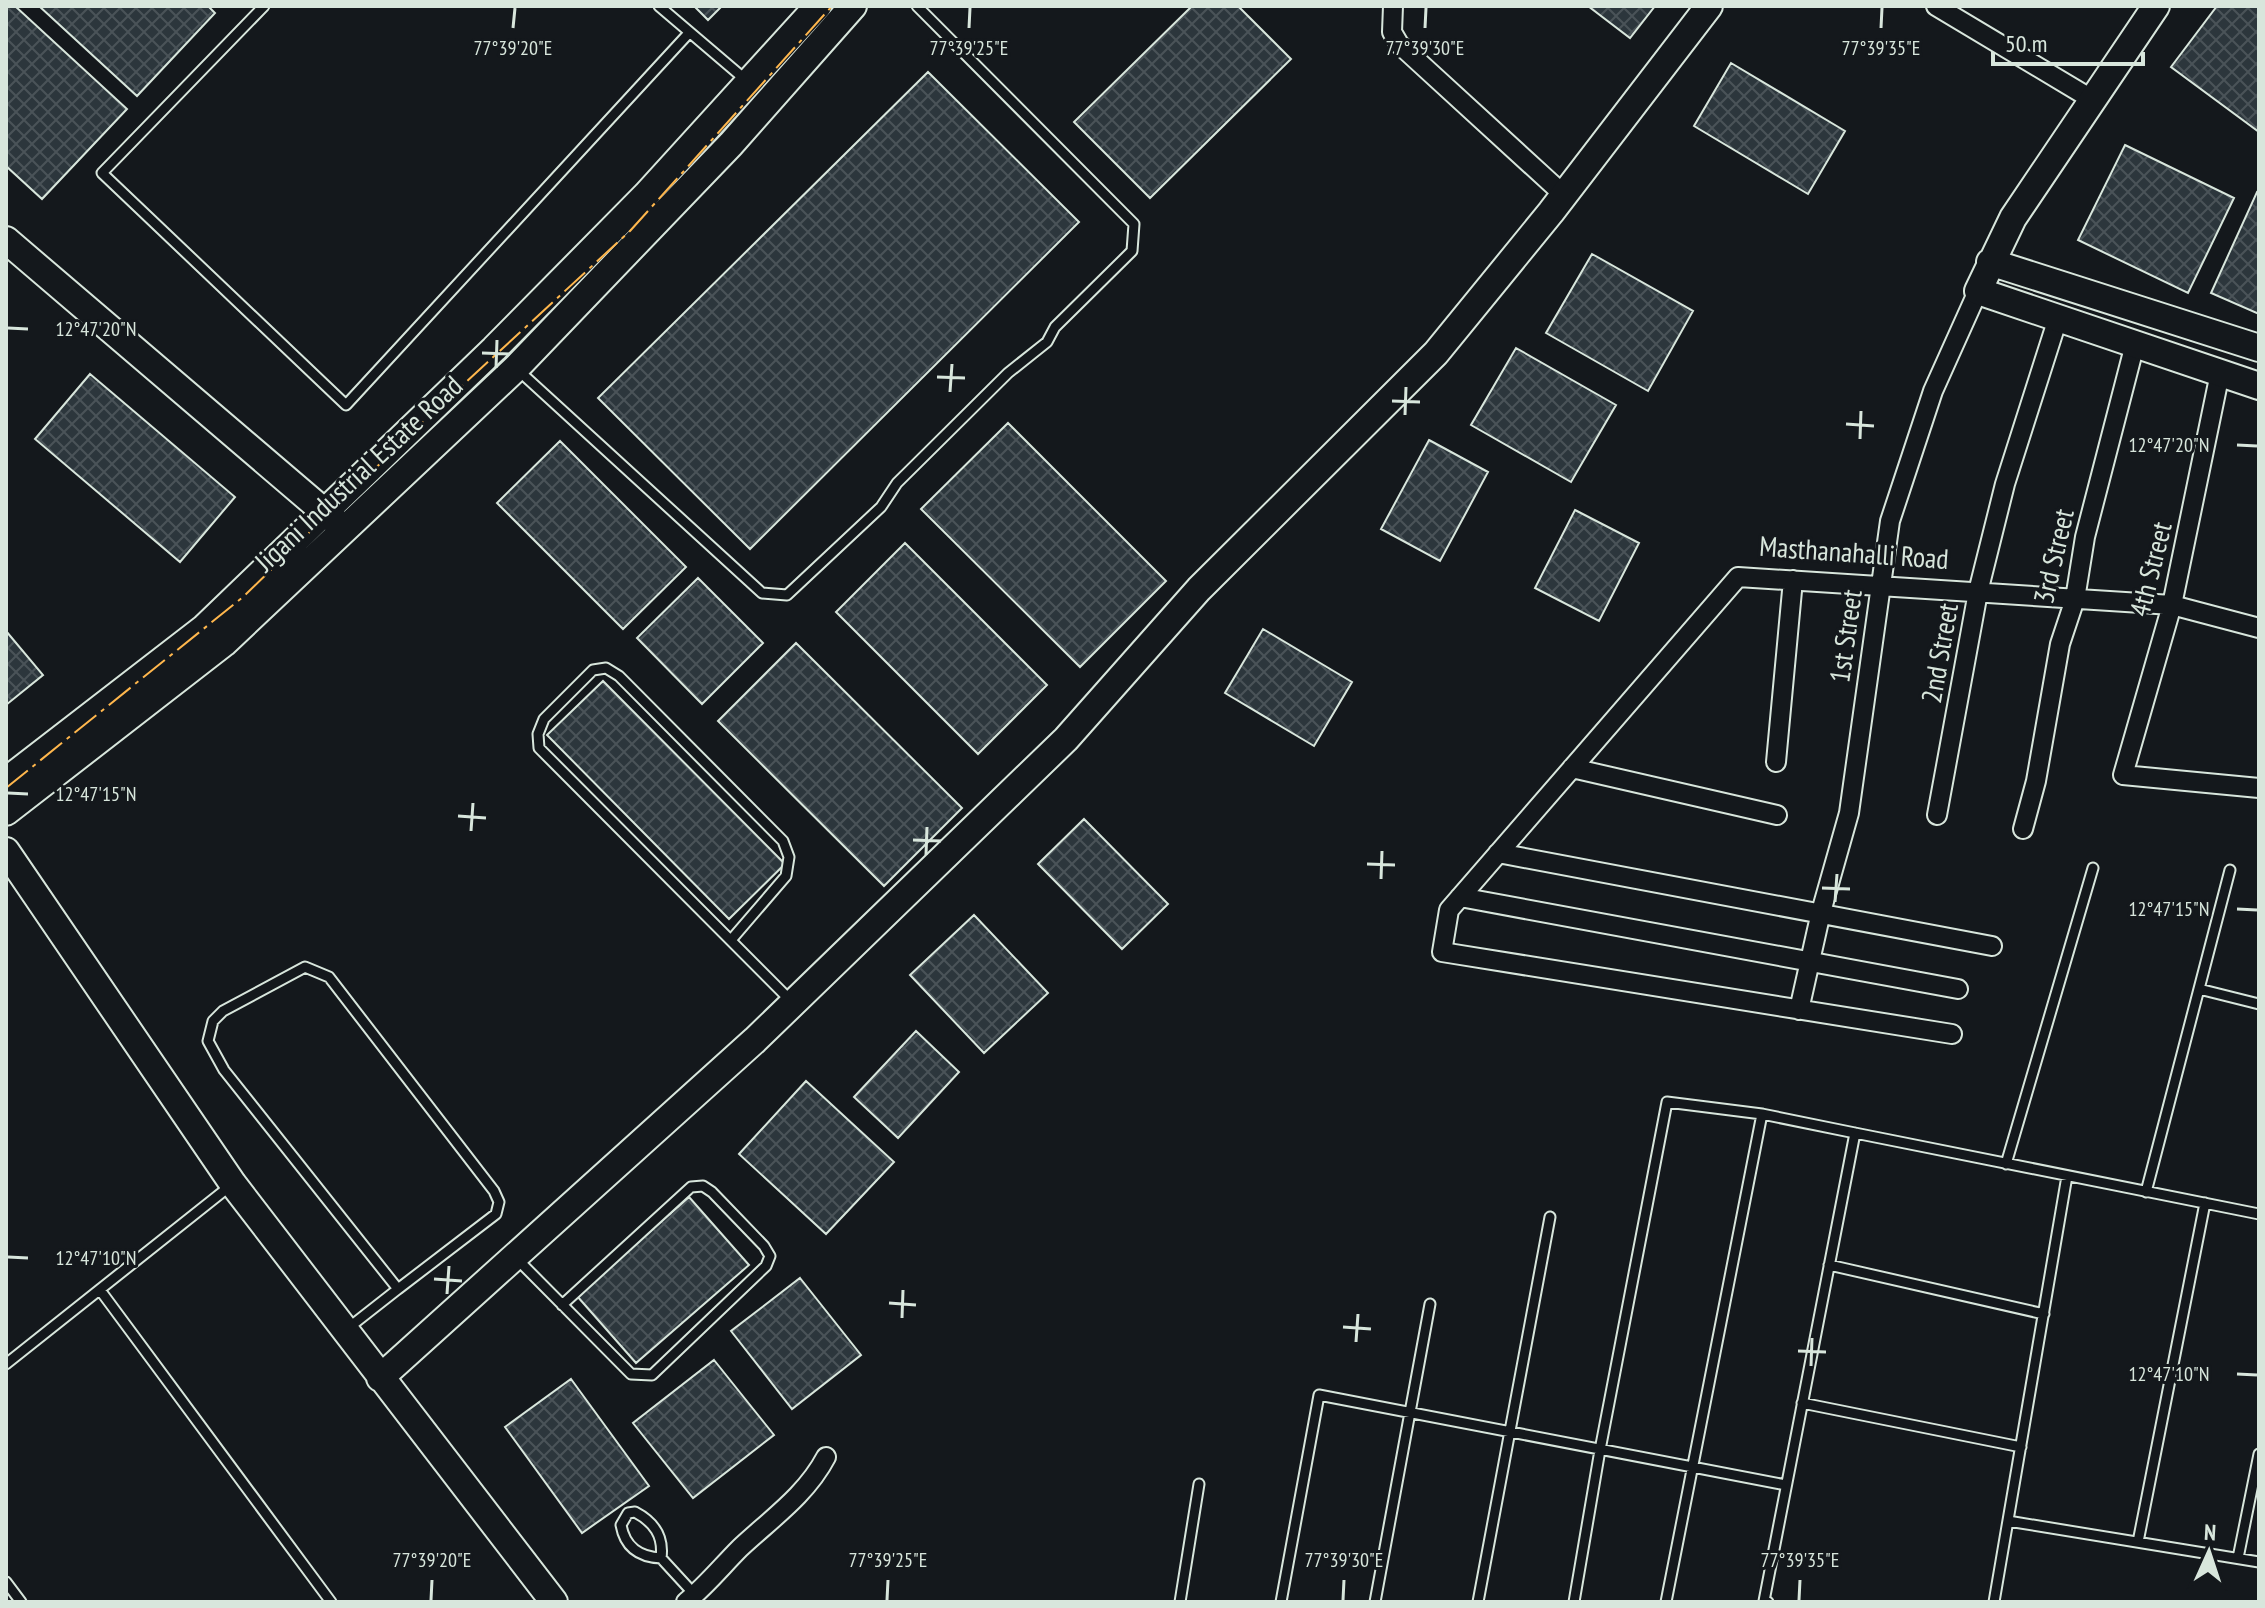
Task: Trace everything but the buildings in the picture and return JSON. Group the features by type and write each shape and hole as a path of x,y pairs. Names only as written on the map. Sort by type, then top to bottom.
{"street":[{"name":"Jigani Industrial Estate Road","path":"6,781 204,628 570,272 646,195 818,6"},
{"name":"Jigani Industrial Estate Road","path":"6,812 224,643 516,368 731,144 853,6"},
{"path":"1393,6 1392,32 1399,44 1564,195"},
{"path":"380,1378 755,1040 1066,739 1199,589 1436,353 1564,195 1709,6"},
{"path":"1936,6 2093,100"},
{"path":"2156,6 2013,218 1978,291 2259,386"},
{"path":"6,240 346,529"},
{"path":"1990,262 2259,348"},
{"name":"1st Street","path":"1799,1010 1821,912 1849,813 1890,521 1933,391 1978,291"},
{"name":"2nd Street","path":"1937,815 1978,592 2005,484 2058,318"},
{"name":"3rd Street","path":"2023,829 2036,781 2060,644 2075,599 2085,537 2135,344"},
{"name":"4th Street","path":"2220,373 2172,605 2123,775 2259,788"},
{"name":"Masthanahalli Road","path":"1455,904 1738,577 2172,605 2259,628"},
{"path":"1776,762 1793,580"},
{"path":"1572,768 1777,815"},
{"path":"6,851 233,1184 554,1602"},
{"path":"1498,853 1992,946"},
{"path":"1952,1034 1442,952 1455,904 1810,961 1958,989"},
{"path":"691,1599 798,1496 819,1471 826,1457"}],"lane":[{"path":"264,6 102,173 346,405 689,33"},
{"path":"659,6 749,83"},
{"path":"516,368 762,593 787,595 881,507 897,483 1008,373 1047,342 1055,327 1132,251 1134,224 917,6"},
{"path":"731,940 786,876 789,857 783,841 619,676 606,668 593,670 544,719 538,734 539,748 792,1002"},
{"path":"2006,1164 2093,868"},
{"path":"2146,1192 2230,870"},
{"path":"345,1331 496,1214 499,1202 494,1191 329,977 305,967 223,1011 213,1021 208,1041 224,1070 398,1289"},
{"path":"2199,989 2259,1004"},
{"path":"1574,1602 1667,1102 1762,1114 2259,1214"},
{"path":"1666,1602 1762,1114"},
{"path":"1765,1602 1855,1133"},
{"path":"1994,1602 2067,1176"},
{"path":"6,1364 233,1184"},
{"path":"515,1257 562,1305 631,1374 652,1375 766,1266 770,1256 712,1192 703,1186 691,1187 562,1305"},
{"path":"2138,1542 2205,1203"},
{"path":"1478,1602 1550,1217"},
{"path":"1829,1265 2044,1314"},
{"path":"100,1290 331,1602"},
{"path":"1375,1602 1430,1304"},
{"path":"1281,1602 1319,1395 1786,1485"},
{"path":"1802,1403 2021,1447"},
{"path":"2238,1558 2259,1454"},
{"path":"1180,1602 1199,1484"},
{"path":"661,1558 648,1558 632,1549 623,1536 621,1525 628,1513 635,1512 653,1525 663,1545 661,1558 691,1599"},
{"path":"2008,1521 2259,1562"},
{"path":"6,1582 21,1602"}],"power":[{"path":"6,788 243,597 426,419 630,231 832,6"}]}
